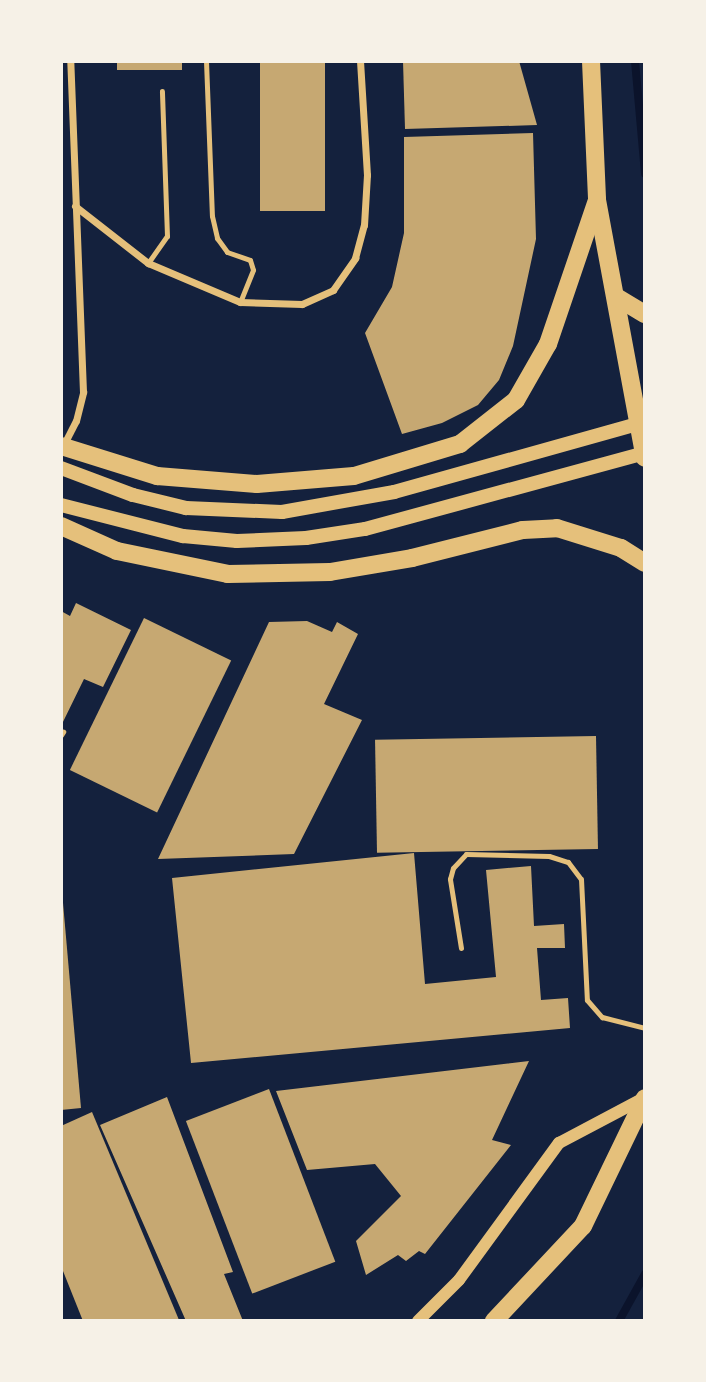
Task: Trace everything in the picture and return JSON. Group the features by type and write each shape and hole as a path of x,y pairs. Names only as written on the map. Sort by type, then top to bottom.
{"main road":[{"path":"61,505 160,531 237,541 365,529 645,456 618,298 597,200 591,61"},
{"path":"62,446 157,476 257,484 355,476 460,444 516,400 548,344 597,200"},
{"path":"618,298 644,315"},
{"path":"61,468 133,495 235,513 332,506 645,422"},
{"path":"61,526 117,551 228,574 330,572 412,558 523,530 557,528 621,548 645,563"},
{"path":"494,1321 583,1226 645,1098"}],"street":[{"path":"62,446 76,421 83,392 70,61"},
{"path":"75,206 148,263 240,302 302,304 333,290 355,258 364,225 367,175 360,61"},
{"path":"418,1321 459,1280 559,1143 645,1098"}],"lane":[{"path":"206,61 212,216 217,238 227,252 250,260 253,270 240,302"},
{"path":"148,263 167,236 162,91"},
{"path":"461,948 450,879 453,867 466,854 550,856 568,862 582,879 587,1000 601,1017 645,1028"}],"building":[{"path":"117,61 182,61 182,70 117,70"},
{"path":"260,61 325,61 325,211 260,211"},
{"path":"403,61 519,61 537,125 405,129"},
{"path":"533,133 536,239 513,346 499,380 478,405 442,423 402,434 365,333 392,287 404,233 404,137"},
{"path":"76,603 131,630 103,687 84,679 61,726 61,611 70,616"},
{"path":"144,618 231,661 157,812 70,770"},
{"path":"307,621 332,632 337,622 358,634 324,704 362,720 294,854 158,859 269,622"},
{"path":"596,736 598,849 377,853 375,740"},
{"path":"414,853 425,984 496,977 486,870 531,866 534,926 564,924 565,948 537,948 541,1000 568,998 570,1028 191,1063 172,878"},
{"path":"61,880 81,1108 61,1110"},
{"path":"529,1061 492,1140 511,1145 425,1254 419,1251 406,1261 398,1255 366,1275 356,1241 401,1196 375,1164 307,1170 276,1091"},
{"path":"269,1089 335,1262 252,1294 186,1121"},
{"path":"167,1097 233,1272 224,1274 243,1321 186,1321 100,1125"},
{"path":"92,1112 179,1320 83,1321 61,1266 61,1126"}],"waterway":[{"path":"635,61 645,174"},
{"path":"619,1321 645,1274"}]}
